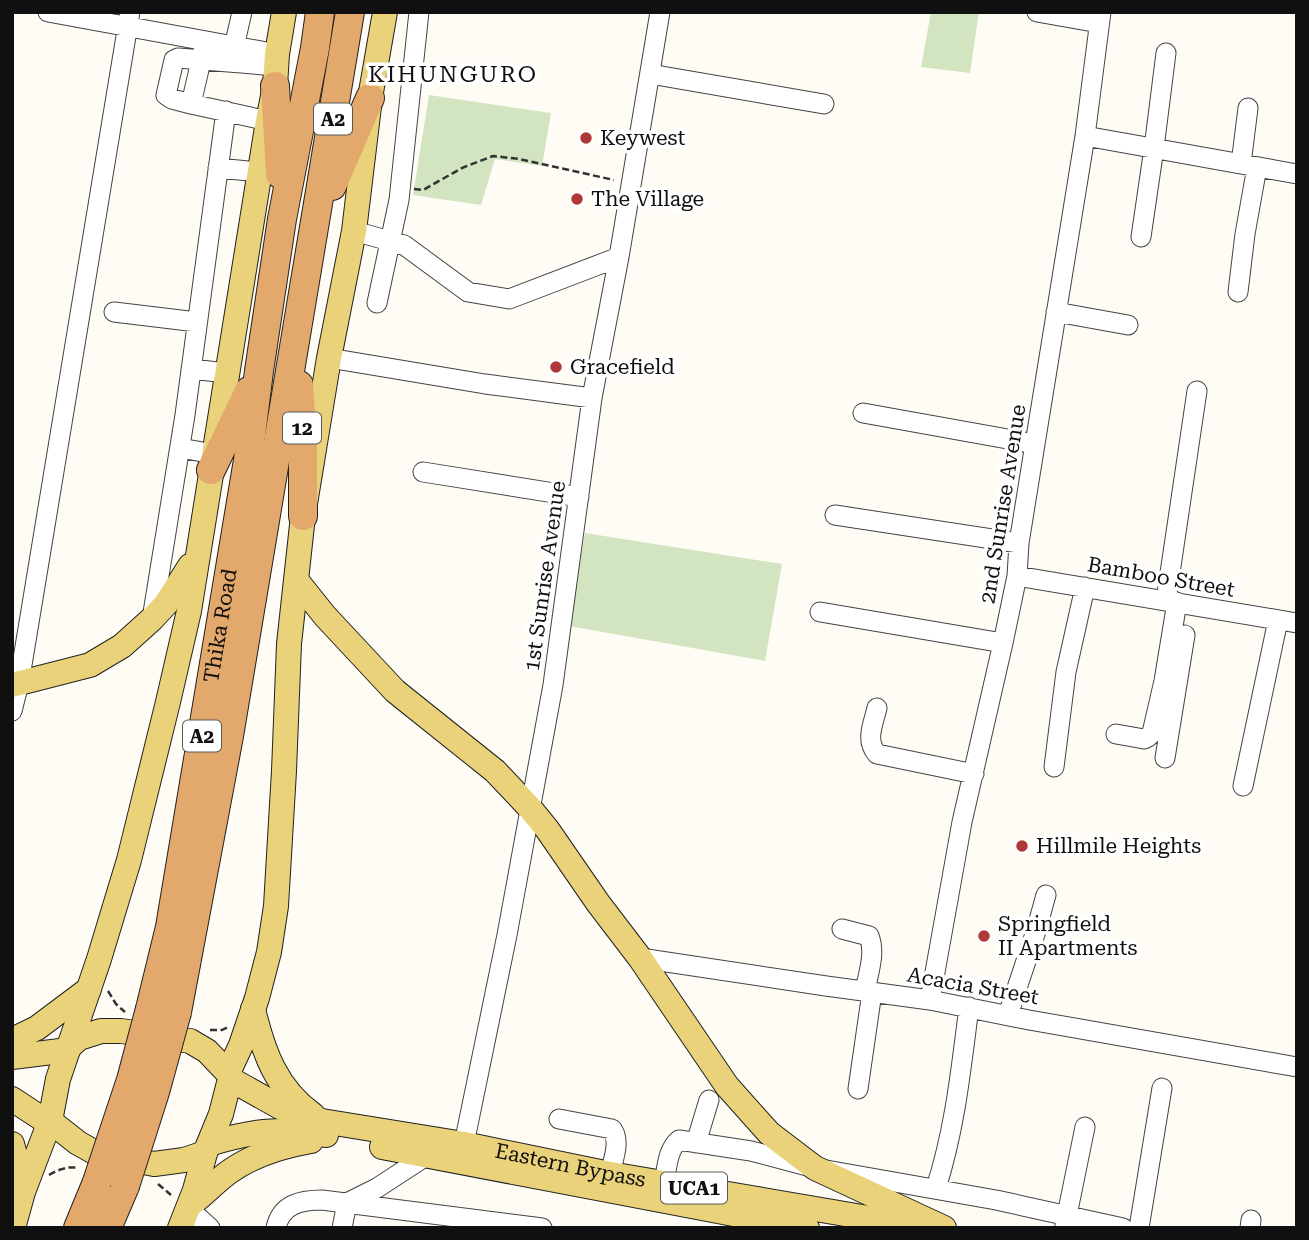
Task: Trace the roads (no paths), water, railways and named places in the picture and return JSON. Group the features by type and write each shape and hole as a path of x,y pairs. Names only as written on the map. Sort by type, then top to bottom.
{"highway":[{"name":"Thika Road","path":"107,1228 125,1186 177,1012 229,736 262,462 259,371 282,219 320,12"},
{"name":"Thika Road","path":"78,1228 97,1182 131,1080 170,927 262,462 296,340 350,12"},
{"path":"277,68 282,219"},
{"path":"315,225 370,98"},
{"name":"12","path":"296,340 303,442 303,516"},
{"path":"212,462 259,371"}],"main road":[{"name":"Thika Road","path":"68,1048 129,860 189,611 285,12"},
{"path":"186,1214 221,1114 229,1076 253,1009 269,952 276,906 289,644 303,516 329,358 354,232 370,98 385,12"},
{"path":"16,684 90,665 122,646 166,604 197,557"},
{"path":"297,581 325,616 395,691 495,771 529,807 640,958 727,1086 769,1133 815,1168 944,1228"},
{"path":"12,1040 37,1028 89,989"},
{"path":"253,1009 263,1049 272,1070 301,1106 329,1129"},
{"path":"13,1228 50,1121 58,1079 68,1048 79,1038 102,1031 121,1031 190,1041 208,1051 229,1076"},
{"path":"12,1057 68,1048"},
{"name":"UCA1","path":"229,1076 280,1107 329,1129 426,1156"},
{"path":"12,1099 96,1153 153,1164 184,1160 207,1149"},
{"path":"186,1214 231,1171 253,1158 329,1129"},
{"name":"UCA1","path":"207,1149 252,1133 272,1130 305,1132 329,1129 464,1144"},
{"path":"12,1144 17,1161 21,1200"},
{"name":"Eastern Bypass","path":"464,1144 610,1174 925,1228"},
{"name":"Eastern Bypass","path":"426,1156 807,1228"}],"street":[{"path":"48,12 129,20 203,50 277,68"},
{"path":"234,47 242,12"},
{"path":"377,303 400,188 419,12"},
{"name":"1st Sunrise Avenue","path":"464,1144 507,934 553,685 592,398 619,257 660,12"},
{"path":"1037,12 1100,18"},
{"name":"2nd Sunrise Avenue","path":"930,1000 962,822 1017,576 1019,543 1085,136 1100,18"},
{"path":"12,711 129,20"},
{"path":"268,121 191,104 166,95 174,60 203,50 234,47 277,68"},
{"path":"191,104 203,50"},
{"path":"1141,237 1166,53"},
{"path":"650,74 824,104"},
{"path":"1238,292 1249,165 1248,108"},
{"path":"152,619 180,448 226,111"},
{"path":"1085,136 1297,174"},
{"path":"218,168 259,172"},
{"path":"354,232 404,245 468,292 509,299 619,257"},
{"path":"114,312 197,322"},
{"path":"1056,312 1128,325"},
{"path":"329,358 485,384 592,398"},
{"path":"191,369 227,373"},
{"path":"1165,758 1197,391"},
{"path":"863,413 1035,444"},
{"path":"180,448 212,462"},
{"path":"423,472 579,498"},
{"path":"835,515 1019,543"},
{"path":"163,559 197,557"},
{"name":"Bamboo Street","path":"1017,576 1287,622"},
{"path":"1054,767 1066,672 1085,587"},
{"path":"1116,734 1144,739 1152,733 1178,602"},
{"path":"820,612 1003,643"},
{"path":"1243,786 1287,622"},
{"path":"877,708 870,737 871,746 877,754 974,774"},
{"path":"1008,1015 1046,895"},
{"path":"842,929 869,936 872,942 858,1089"},
{"name":"Acacia Street","path":"640,958 930,1000 1297,1066"},
{"path":"936,1188 955,1114 969,1007"},
{"path":"1139,1228 1162,1088"},
{"path":"696,1143 709,1100"},
{"path":"559,1119 612,1129 616,1133 610,1174"},
{"path":"1066,1222 1085,1127"},
{"path":"664,1183 671,1150 679,1140 751,1151 815,1168 936,1188 1066,1222 1123,1228"},
{"path":"347,1203 377,1188 426,1156"},
{"path":"276,1228 283,1212 292,1205 322,1200 542,1228"},
{"path":"342,1228 347,1203"},
{"path":"186,1214 210,1228"}],"place":[{"name":"Keywest","path":"586,138"},
{"name":"The Village","path":"577,199"},
{"name":"Gracefield","path":"556,367"},
{"name":"Hillmile Heights","path":"1022,846"},
{"name":"Springfield II Apartments","path":"984,936"}],"district":[{"name":"KIHUNGURO","path":"453,74"}]}
